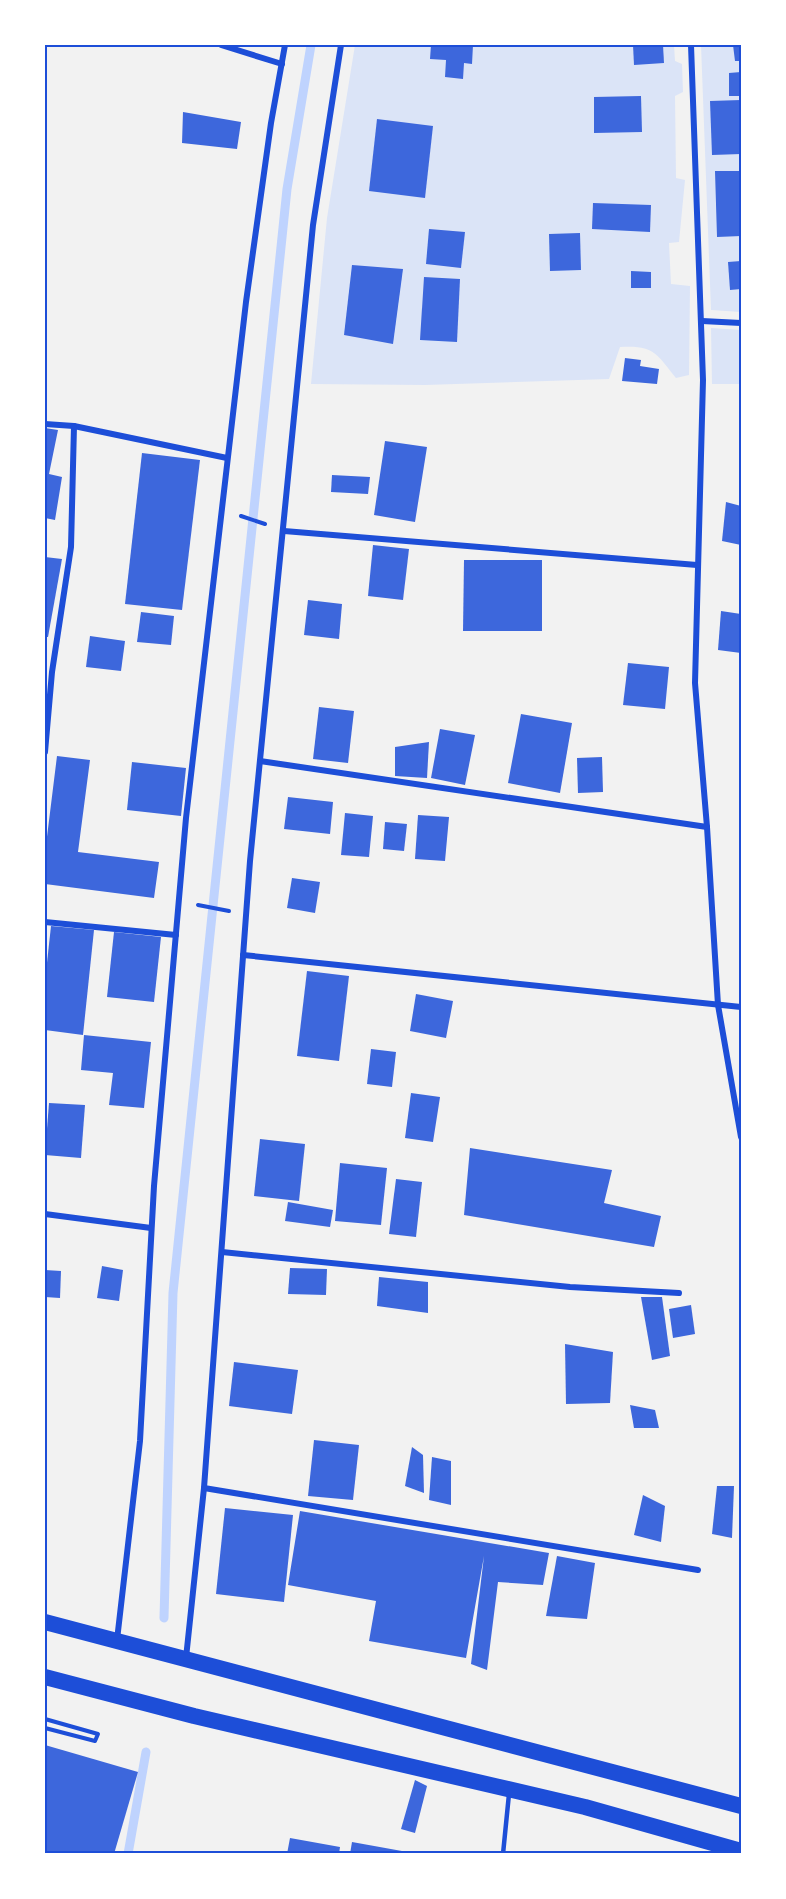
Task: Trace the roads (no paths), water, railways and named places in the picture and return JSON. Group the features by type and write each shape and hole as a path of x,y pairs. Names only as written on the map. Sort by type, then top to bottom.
{"highway":[{"path":"45,1622 741,1806"},
{"path":"45,1677 194,1716 585,1807 741,1851"}],"street":[{"path":"220,45 282,64"},
{"path":"117,1641 140,1441 151,1228 186,818 227,458 260,201 285,45"},
{"path":"186,1659 204,1488 246,914 260,761 313,225 341,45"},
{"path":"691,45 703,380 695,683 718,1005 741,1137"},
{"path":"702,321 741,323"},
{"path":"45,424 74,426 227,458"},
{"path":"45,752 52,672 71,547 74,426"},
{"path":"284,531 697,565"},
{"path":"260,761 707,827"},
{"path":"45,922 176,935"},
{"path":"243,955 741,1007"},
{"path":"45,1214 151,1228"},
{"path":"222,1252 570,1287 679,1293"},
{"path":"204,1488 698,1570"}],"lane":[{"path":"504,1854 509,1789"}],"waterway":[{"path":"164,1618 173,1293 287,189 311,45"},
{"path":"128,1854 146,1752"}]}
